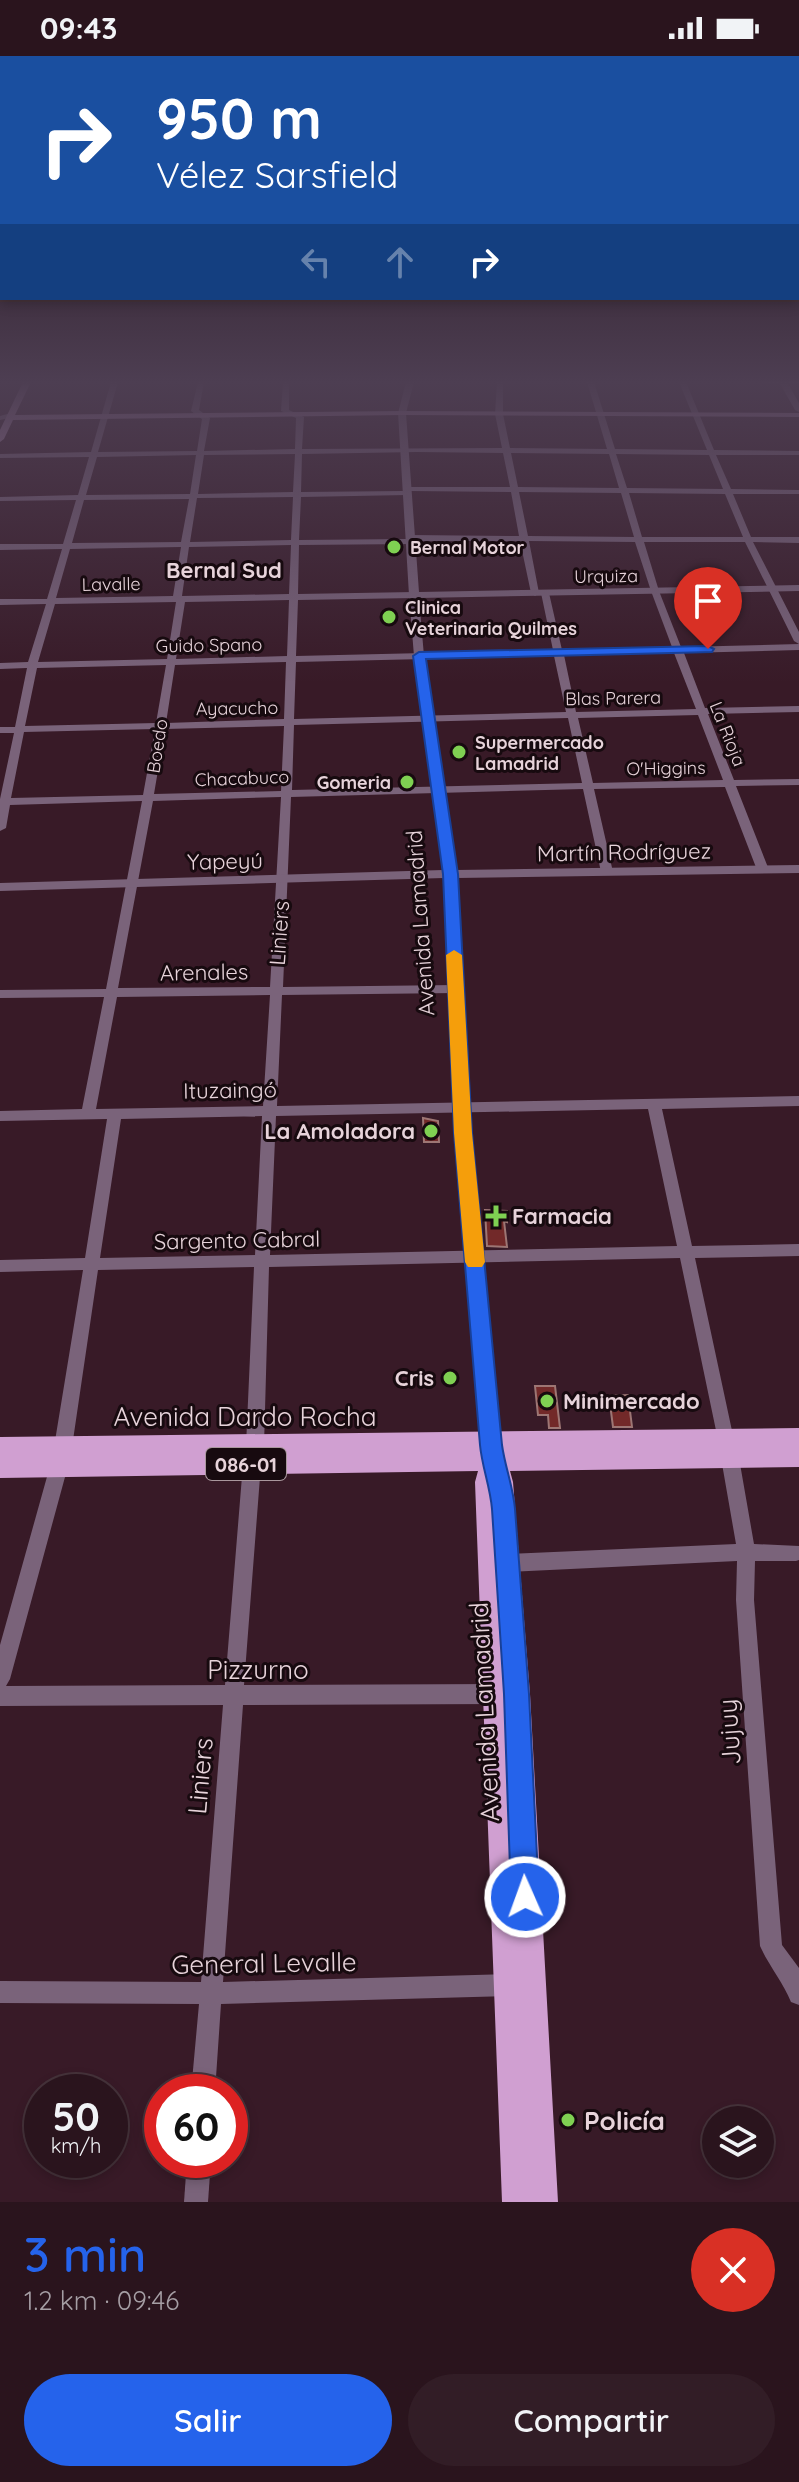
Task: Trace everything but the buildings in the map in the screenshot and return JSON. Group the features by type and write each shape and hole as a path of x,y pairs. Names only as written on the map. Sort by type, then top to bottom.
{"main road":[{"name":"086-01","path":"728,1449 799,1439"},
{"name":"Avenida Dardo Rocha","path":"0,1448 61,1456 492,1453"},
{"name":"086-01","path":"492,1453 728,1449 799,1456"},
{"name":"Avenida Lamadrid","path":"492,1453 501,1482 507,1563 507,1694 519,1985 519,2202"},
{"name":"Avenida Lamadrid","path":"492,1453 487,1482 507,1694"},
{"name":"Avenida Dardo Rocha","path":"0,1467 61,1456"},
{"name":"Avenida Lamadrid","path":"519,1985 541,2202"}],"street":[{"path":"0,828 33,665 86,482"},
{"name":"Boedo","path":"88,1115 148,798 196,482"},
{"name":"Liniers","path":"204,2074 254,1455 260,1262 287,795 298,482"},
{"name":"Avenida Lamadrid","path":"407,482 419,656 450,874 461,1107 492,1453"},
{"path":"513,482 525,539 559,653 607,872"},
{"name":"La Rioja","path":"619,482 655,591 763,870"},
{"path":"724,482 748,540 799,644"},
{"path":"0,499 514,490 799,492"},
{"path":"0,547 525,539 799,540"},
{"name":"Urquiza","path":"414,595 799,588"},
{"name":"Lavalle","path":"0,602 414,595"},
{"name":"Guido Spano","path":"0,666 677,650 799,644"},
{"name":"Blas Parera","path":"427,718 799,709"},
{"name":"Ayacucho","path":"0,730 427,718"},
{"name":"O'Higgins","path":"437,789 799,782"},
{"name":"Chacabuco","path":"3,802 437,789"},
{"name":"Martín Rodríguez","path":"450,874 799,869"},
{"name":"Yapeyú","path":"0,887 450,874"},
{"name":"Arenales","path":"0,994 456,989"},
{"name":"Ituzaingó","path":"0,1116 799,1101"},
{"name":"Jujuy","path":"654,1103 728,1449 746,1552 745,1600 771,1946 776,1960 796,1980 799,1994"},
{"path":"0,1679 61,1456 115,1114"},
{"name":"Sargento Cabral","path":"0,1266 799,1250"},
{"path":"507,1563 746,1552 796,1553"},
{"name":"Pizzurno","path":"0,1696 507,1694"},
{"name":"General Levalle","path":"0,1992 210,1993 519,1985"},
{"path":"196,2202 198,2178"}],"slow traffic":[{"path":"454,955 463,1133 475,1262"}],"place":[{"name":"Bernal Motor","path":"394,547"},
{"name":"Clinica Veterinaria Quilmes","path":"389,617"},
{"name":"Supermercado Lamadrid","path":"459,752"},
{"name":"Gomeria","path":"407,782"},
{"name":"La Amoladora","path":"431,1131"},
{"name":"Farmacia","path":"496,1216"},
{"name":"Cris","path":"450,1378"},
{"name":"Minimercado","path":"547,1401"},
{"name":"Policía","path":"568,2120"}],"district":[{"name":"Bernal Sud","path":"224,570"}],"route":[{"path":"525,1897 516,1694 503,1509 501,1482 491,1445 463,1133 450,874 419,656 708,649"}]}
